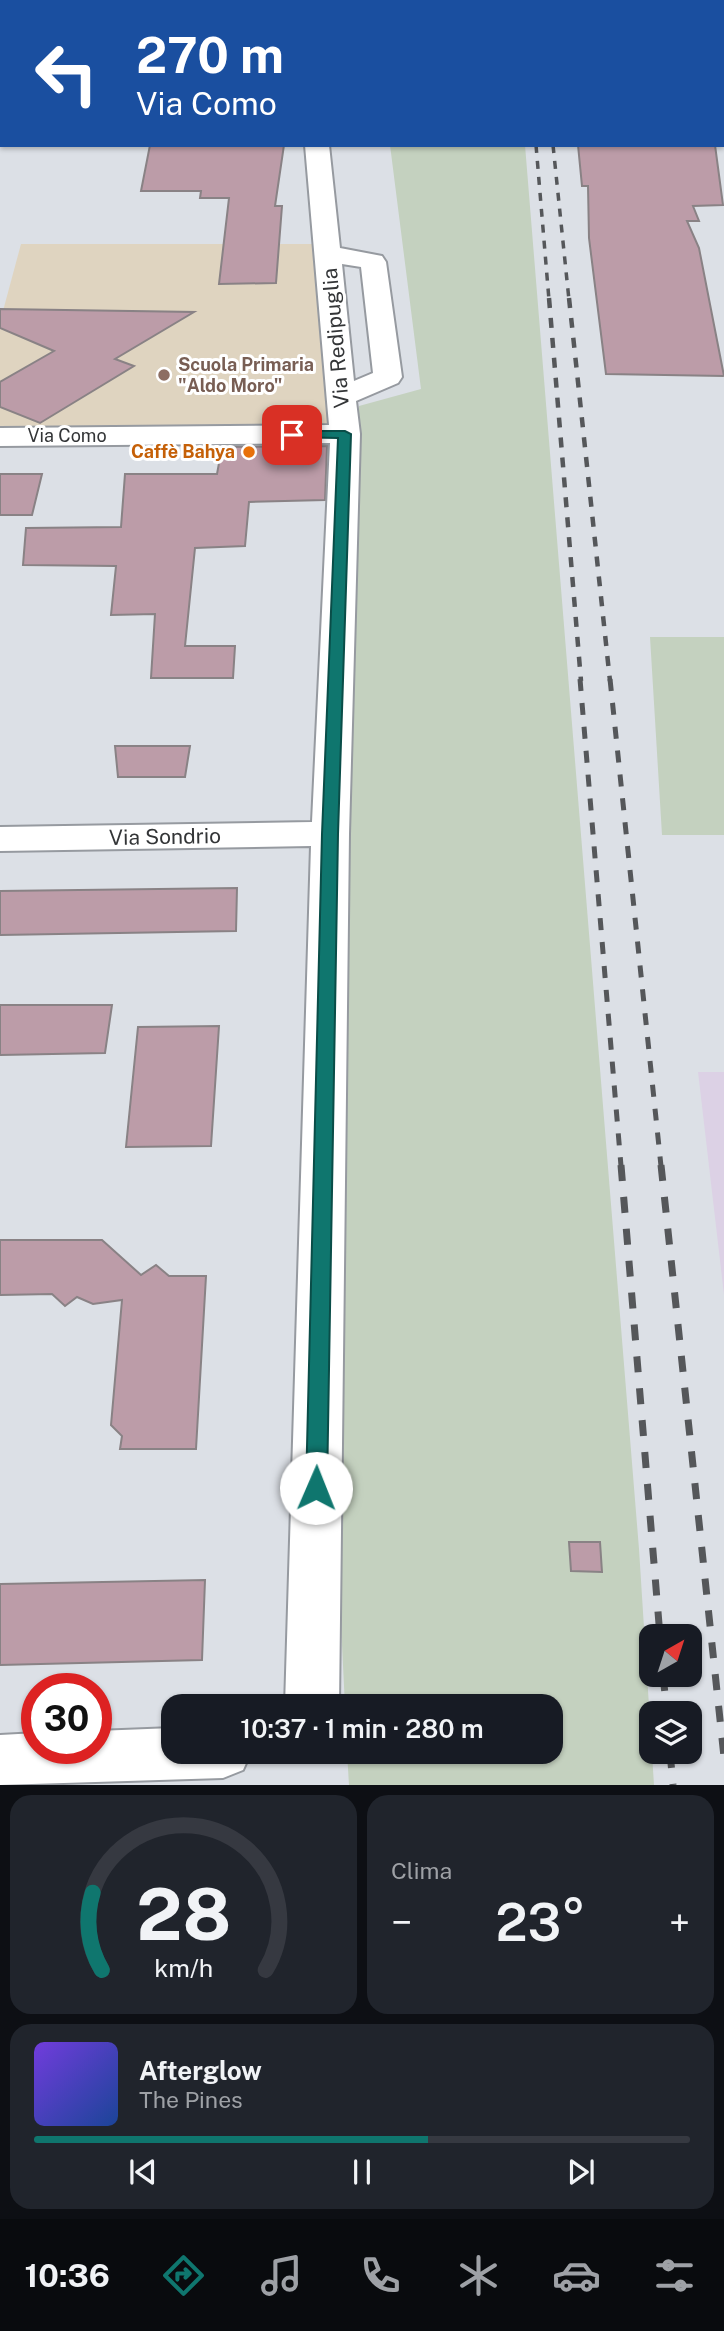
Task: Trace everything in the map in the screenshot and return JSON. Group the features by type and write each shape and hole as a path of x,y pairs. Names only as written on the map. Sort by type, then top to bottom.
{"street":[{"name":"Via Redipuglia","path":"312,1694 330,834 343,416 317,147"},
{"path":"328,253 373,262 388,377 343,416"},
{"name":"Via Como","path":"0,437 343,416"},
{"name":"Via Sondrio","path":"0,839 330,834"},
{"path":"0,1761 161,1755"}],"shaded area":[{"name":"Scuola Primaria \"Aldo Moro\"","path":"21,244 313,244 333,429 0,431 0,322"},
{"path":"698,1072 724,1072 724,1295"}],"green space":[{"path":"390,147 525,147 639,1549 644,1624 639,1624 639,1687 648,1687 649,1701 639,1701 639,1764 653,1764 654,1785 349,1785 348,1764 563,1764 563,1694 344,1694 337,1544 319,1543 359,406 421,389"},
{"path":"650,637 724,637 724,835 662,835"}],"building":[{"path":"150,147 284,147 275,206 282,206 276,283 219,284 229,198 200,198 201,191 141,191"},
{"path":"578,147 715,147 723,205 693,206 699,221 687,221 699,248 724,376 606,374 589,238 588,186 582,186"},
{"path":"0,309 194,312 115,359 134,366 40,423 0,407 0,382 54,351 0,328"},
{"path":"327,446 325,500 249,502 245,546 195,548 185,646 235,646 233,678 151,678 155,614 111,615 116,566 23,565 26,528 121,527 125,474 217,474 222,447"},
{"path":"0,474 42,474 32,515 0,515"},
{"path":"115,746 190,746 185,777 118,777"},
{"path":"237,888 236,931 0,935 0,891"},
{"path":"0,1005 112,1005 105,1053 0,1055"},
{"path":"219,1026 211,1146 126,1147 138,1027"},
{"path":"0,1240 102,1240 141,1275 156,1265 169,1276 206,1276 196,1449 120,1449 122,1436 111,1425 122,1300 93,1304 77,1297 65,1306 52,1294 0,1295"},
{"path":"569,1542 600,1542 602,1572 571,1571"},
{"path":"205,1580 202,1660 0,1665 0,1584"}],"railway":[{"path":"536,147 549,300"},
{"path":"553,147 569,300"},
{"path":"549,298 581,681"},
{"path":"569,298 610,681"},
{"path":"580,679 621,1166"},
{"path":"610,679 661,1166"},
{"path":"621,1165 659,1624"},
{"path":"661,1165 724,1757"},
{"path":"664,1687 666,1701"},
{"path":"671,1764 673,1785"}],"place":[{"name":"Scuola Primaria \"Aldo Moro\"","path":"164,375"},
{"name":"Caffè Bahya","path":"249,452"}],"route":[{"path":"292,435 345,434 330,834 316,1488"}]}
